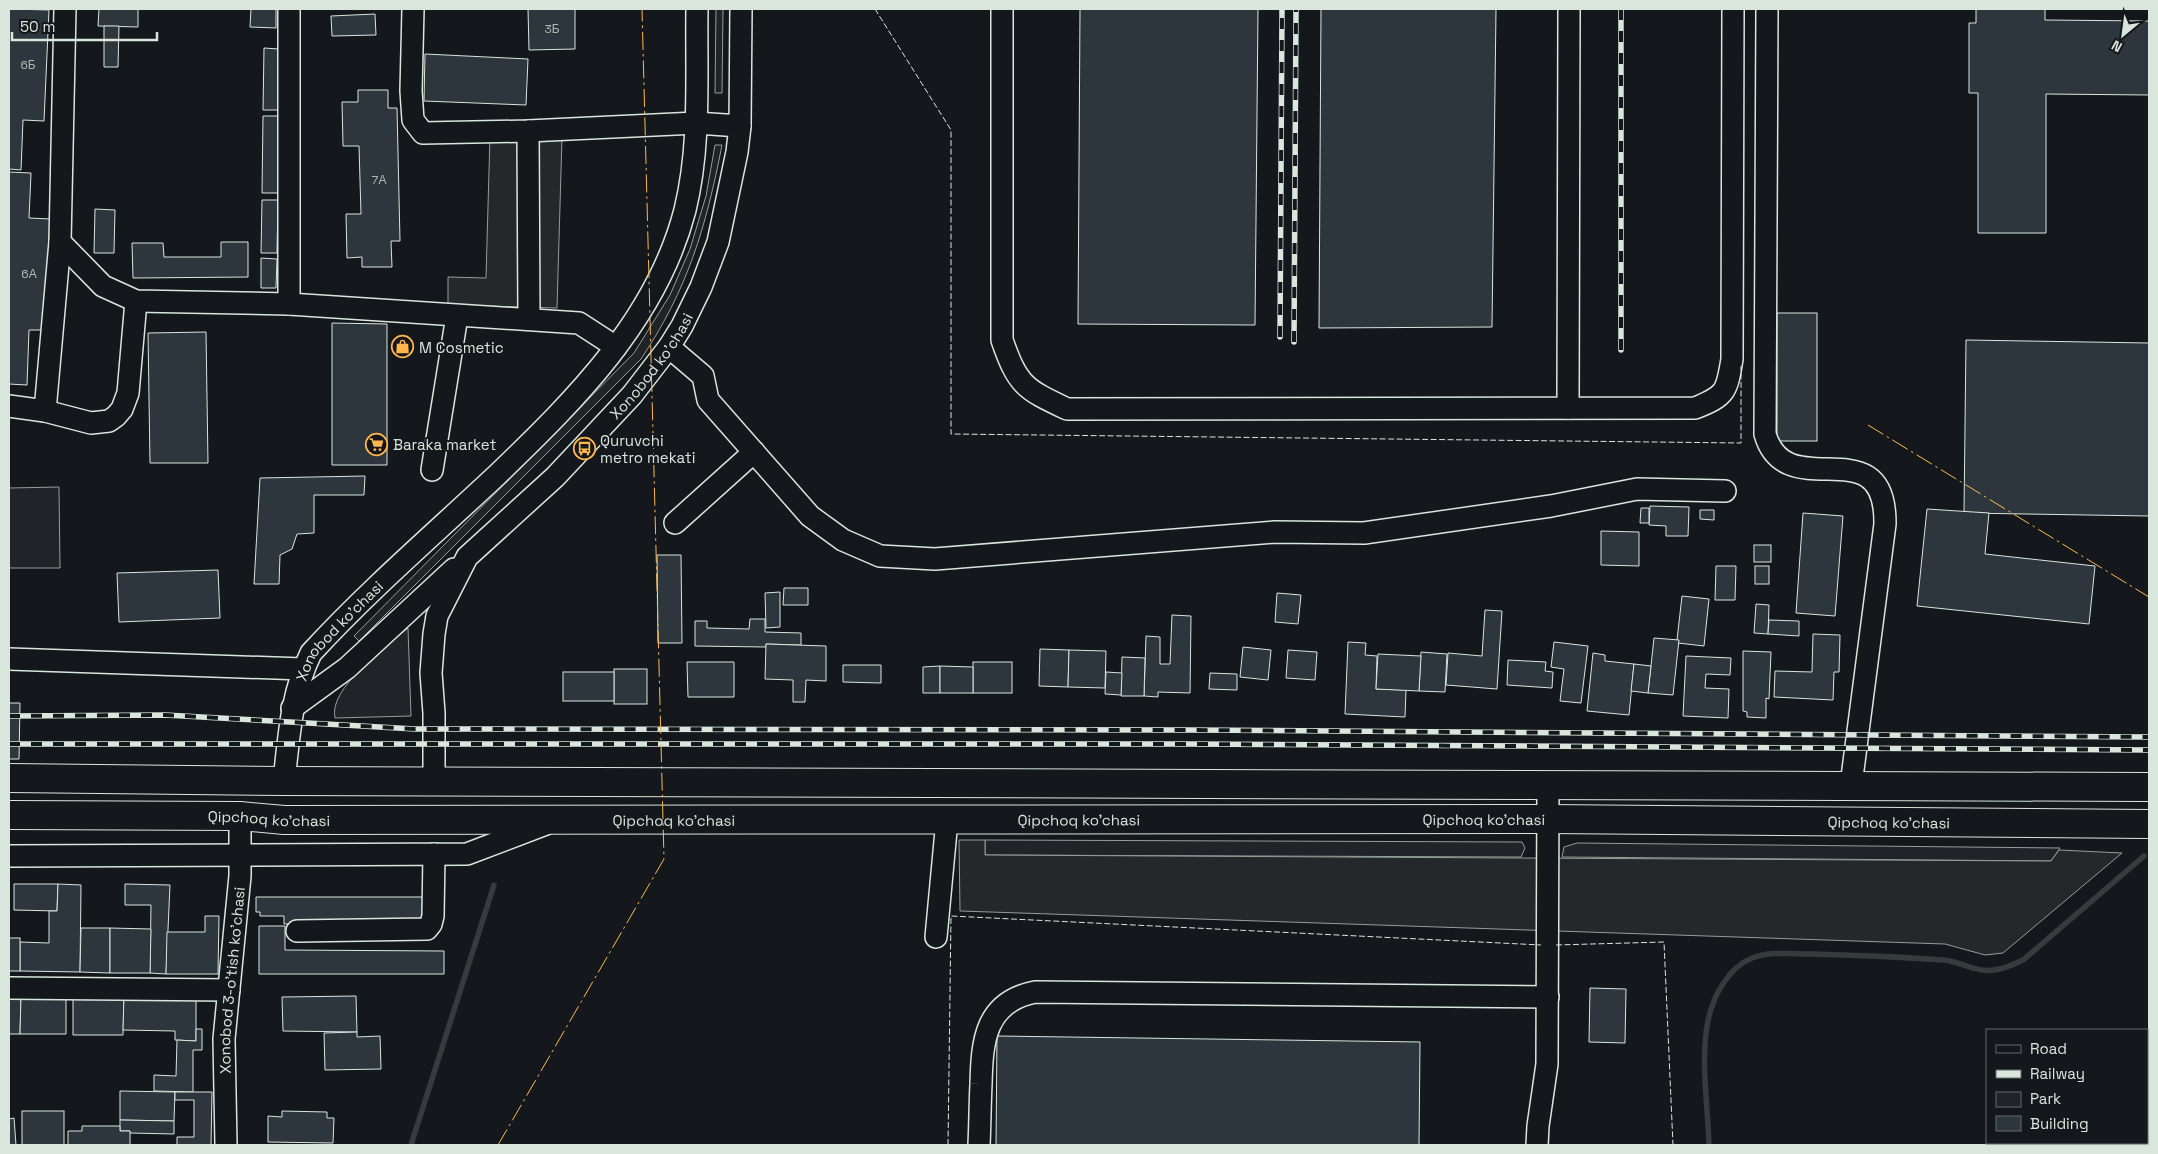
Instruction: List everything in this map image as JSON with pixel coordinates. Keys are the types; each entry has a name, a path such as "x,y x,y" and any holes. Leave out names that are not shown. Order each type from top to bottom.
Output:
{"main road":[{"path":"9,778 434,782 2149,787"},
{"path":"284,781 284,820"},
{"path":"434,782 435,820"},
{"path":"2078,786 2078,823"},
{"name":"Qipchoq ko'chasi","path":"9,815 240,816 284,820 1547,819 2149,824"}],"street":[{"path":"45,411 60,242 64,9"},
{"path":"289,9 289,304"},
{"path":"413,9 411,91 413,120 423,133 528,131 696,123 740,126"},
{"name":"Xonobod ko'chasi","path":"284,781 292,708 303,669 310,653 533,440 597,372 650,298 668,258 684,211 693,168 696,123 697,9"},
{"name":"Xonobod ko'chasi","path":"434,782 434,713 431,673 434,634 437,616 467,557 584,449 657,365 693,303 718,242 736,161 740,126 741,9"},
{"path":"1002,9 1002,340 1011,368 1030,391 1067,409 1695,408 1717,400 1728,385 1732,360 1733,9"},
{"path":"1568,9 1568,408"},
{"path":"1767,9 1765,434 1771,450 1788,465 1803,469 1840,468 1860,473 1875,484 1884,503 1885,524 1851,785"},
{"path":"528,131 529,319"},
{"path":"60,242 103,286 136,300 289,304 579,323 616,347"},
{"path":"9,406 45,411 91,423 109,421 122,409 128,393 136,300"},
{"path":"432,470 457,316"},
{"path":"669,347 703,376 708,400 810,516 843,540 880,556 935,559 1275,532 1364,533 1551,506 1637,489 1725,491"},
{"path":"675,523 754,452"},
{"path":"292,708 347,668 467,557"},
{"path":"9,659 303,669"},
{"path":"1537,1145 1547,1064 1548,784"},
{"name":"Xonobod 3-o'tish ko'chasi","path":"226,1145 224,1040 242,855 240,816"},
{"path":"9,856 467,854 555,820"},
{"path":"936,937 946,820"},
{"path":"297,930 426,929 431,924 433,916 434,854"},
{"path":"9,988 229,990"},
{"path":"979,1145 981,1055 986,1033 998,1012 1015,998 1025,994 1035,992 1548,997"}],"green space":[{"path":"716,9 723,9 722,93 715,93"},
{"path":"715,145 722,145 702,230 683,282 671,308 641,359 359,641 354,636 634,353 670,295 690,249 706,196"},
{"path":"59,487 60,568 9,568 9,488"},
{"path":"408,628 411,716 335,718 335,706 349,681 374,656"},
{"path":"985,840 1522,842 1525,848 1521,857 985,855"},
{"path":"1577,843 2060,848 2051,861 1562,857 1564,847"}],"shaded area":[{"path":"490,135 562,137 557,308 448,305 448,277 486,278"},
{"path":"959,840 985,840 985,855 2051,861 2059,850 2122,853 2003,953 1985,955 1945,944 960,911"}],"building":[{"path":"9,9 49,10 44,121 23,120 21,170 9,169"},
{"path":"99,9 138,9 138,27 98,26"},
{"path":"251,9 276,9 276,28 250,27"},
{"path":"528,9 575,9 575,49 529,50"},
{"path":"1080,9 1258,9 1255,325 1078,324"},
{"path":"1321,9 1496,9 1492,327 1319,328"},
{"path":"1976,9 2045,9 2045,20 2149,21 2149,95 2046,94 2046,233 1978,233 1978,93 1969,93 1969,23 1976,23"},
{"path":"375,14 376,35 332,36 331,16"},
{"path":"104,26 119,26 118,67 104,67"},
{"path":"264,48 279,49 278,110 263,110"},
{"path":"425,54 528,59 526,105 424,101"},
{"path":"358,90 388,90 388,108 397,108 400,241 391,241 392,267 362,267 362,257 347,258 346,214 361,214 359,146 343,146 342,102 358,102"},
{"path":"263,116 279,116 278,193 262,193"},
{"path":"9,172 31,173 29,218 51,219 46,330 29,330 27,385 9,384"},
{"path":"262,200 278,200 277,253 261,253"},
{"path":"95,209 115,210 114,253 94,253"},
{"path":"221,242 248,242 248,277 133,278 132,243 163,243 164,257 221,257"},
{"path":"261,258 277,259 276,288 261,288"},
{"path":"1777,313 1817,313 1817,441 1777,441"},
{"path":"332,323 387,324 387,465 332,465"},
{"path":"206,332 208,463 150,463 148,333"},
{"path":"1966,340 2149,343 2149,516 1964,513"},
{"path":"365,476 364,495 314,495 314,533 297,534 292,549 280,555 279,584 254,584 260,478"},
{"path":"1650,506 1689,507 1688,536 1666,536 1666,526 1649,525"},
{"path":"1641,508 1649,508 1649,523 1640,523"},
{"path":"1927,509 1989,513 1985,554 2095,566 2089,624 1917,606"},
{"path":"1700,510 1714,510 1714,520 1700,519"},
{"path":"1803,513 1843,516 1835,616 1796,613"},
{"path":"1601,531 1639,532 1639,566 1601,565"},
{"path":"1754,545 1771,545 1771,562 1754,562"},
{"path":"657,555 681,555 682,643 658,643"},
{"path":"1716,566 1736,566 1735,600 1715,600"},
{"path":"1755,566 1769,566 1769,584 1755,584"},
{"path":"218,570 220,618 119,622 117,573"},
{"path":"784,588 808,588 808,605 783,605"},
{"path":"780,592 780,627 766,628 765,593"},
{"path":"1277,593 1301,595 1298,624 1275,622"},
{"path":"1682,596 1709,599 1704,646 1678,643"},
{"path":"1756,604 1769,605 1768,634 1754,633"},
{"path":"1485,610 1502,611 1497,689 1446,685 1448,653 1482,656"},
{"path":"1172,615 1191,616 1190,693 1158,692 1158,697 1144,696 1146,636 1160,637 1160,664 1170,664"},
{"path":"750,619 765,619 765,632 801,633 801,645 766,644 766,647 695,646 695,621 707,621 707,628 749,629"},
{"path":"1769,620 1799,621 1799,636 1768,634"},
{"path":"1813,634 1840,635 1839,672 1834,672 1833,700 1774,697 1775,671 1812,672"},
{"path":"1654,638 1679,640 1673,695 1648,693"},
{"path":"1348,642 1366,643 1365,655 1377,656 1376,689 1406,690 1405,717 1345,714"},
{"path":"1554,642 1588,646 1581,703 1560,701 1564,669 1551,667"},
{"path":"766,644 826,646 826,681 806,680 805,702 793,702 793,680 765,679"},
{"path":"1243,647 1271,650 1268,680 1240,677"},
{"path":"1040,649 1069,650 1068,687 1039,686"},
{"path":"1069,650 1106,651 1105,688 1068,687"},
{"path":"1288,650 1317,652 1315,680 1286,678"},
{"path":"1743,651 1771,652 1769,699 1766,698 1766,718 1747,717 1747,712 1743,711"},
{"path":"1421,652 1447,654 1445,692 1419,691"},
{"path":"1593,653 1605,655 1605,661 1634,664 1629,715 1587,711"},
{"path":"1378,654 1421,656 1419,691 1376,689"},
{"path":"1686,656 1731,658 1730,675 1706,674 1705,688 1729,689 1728,718 1683,716"},
{"path":"1122,657 1145,658 1144,696 1121,696"},
{"path":"1508,660 1546,662 1545,671 1553,672 1552,688 1507,685"},
{"path":"687,662 734,662 734,697 688,697"},
{"path":"973,662 1012,662 1012,693 973,693"},
{"path":"1634,664 1651,666 1648,693 1631,691"},
{"path":"843,665 881,665 881,683 843,682"},
{"path":"940,666 940,693 923,693 923,667"},
{"path":"940,666 973,667 973,693 940,693"},
{"path":"614,669 647,669 647,704 614,704"},
{"path":"563,672 614,672 614,701 563,701"},
{"path":"1106,672 1122,673 1121,695 1105,694"},
{"path":"1210,673 1237,674 1237,690 1209,689"},
{"path":"9,703 20,703 19,759 9,759"},
{"path":"14,884 58,884 57,911 14,910"},
{"path":"58,884 81,885 80,972 20,971 20,942 49,943 49,911 57,911"},
{"path":"125,884 170,885 166,974 150,973 151,905 125,905"},
{"path":"256,897 424,897 424,924 284,924 284,916 260,916 260,912 256,912"},
{"path":"205,916 219,916 218,974 166,974 167,932 205,932"},
{"path":"259,926 285,926 285,950 444,951 444,974 259,974"},
{"path":"81,928 110,928 110,973 80,972"},
{"path":"110,928 151,929 150,973 110,973"},
{"path":"9,938 20,938 20,971 9,971"},
{"path":"1590,988 1626,989 1625,1043 1589,1042"},
{"path":"73,995 124,996 123,1035 73,1035"},
{"path":"124,996 196,997 196,1041 175,1040 175,1031 123,1030"},
{"path":"356,996 357,1032 283,1031 282,997"},
{"path":"9,997 21,997 20,1034 9,1034"},
{"path":"21,997 66,998 66,1034 20,1034"},
{"path":"196,1029 202,1029 202,1050 193,1050 193,1092 154,1091 154,1075 176,1076 177,1040 196,1041"},
{"path":"357,1032 357,1037 380,1036 381,1069 325,1070 324,1033"},
{"path":"997,1036 1420,1042 1419,1145 996,1145"},
{"path":"120,1091 175,1092 174,1121 120,1120"},
{"path":"175,1092 212,1092 211,1145 177,1145 177,1137 194,1137 194,1100 175,1100"},
{"path":"22,1111 64,1111 64,1145 22,1145"},
{"path":"282,1111 327,1112 327,1118 334,1118 333,1143 268,1142 268,1116 282,1117"},
{"path":"14,1118 16,1145 9,1145 9,1119"},
{"path":"120,1120 174,1121 174,1134 120,1131"},
{"path":"82,1126 120,1126 120,1131 130,1131 130,1145 68,1145 68,1131 82,1131"}],"waterway":[{"path":"1709,1145 1705,1067 1708,1021 1714,1002 1723,984 1743,963 1759,956 1789,953 1944,960 1980,970 1999,969 2023,960 2144,856"},
{"path":"411,1145 494,885"}],"railway":[{"path":"1280,337 1282,9"},
{"path":"1294,342 1296,9"},
{"path":"1621,9 1621,350"},
{"path":"9,716 165,715 415,729 1187,730 2149,737"},
{"path":"9,744 1188,744 2149,750"}],"fence":[{"path":"875,9 951,130 951,434 1741,443 1741,366"},
{"path":"948,1145 951,916 1541,945"},
{"path":"1556,945 1664,942 1673,1145"}],"power":[{"path":"498,1145 664,859 642,9"},
{"path":"1868,425 2149,597"}],"place":[{"name":"M Cosmetic","path":"403,347"},
{"name":"Baraka market","path":"377,444"},
{"name":"Quruvchi metro mekati","path":"584,449"}]}
